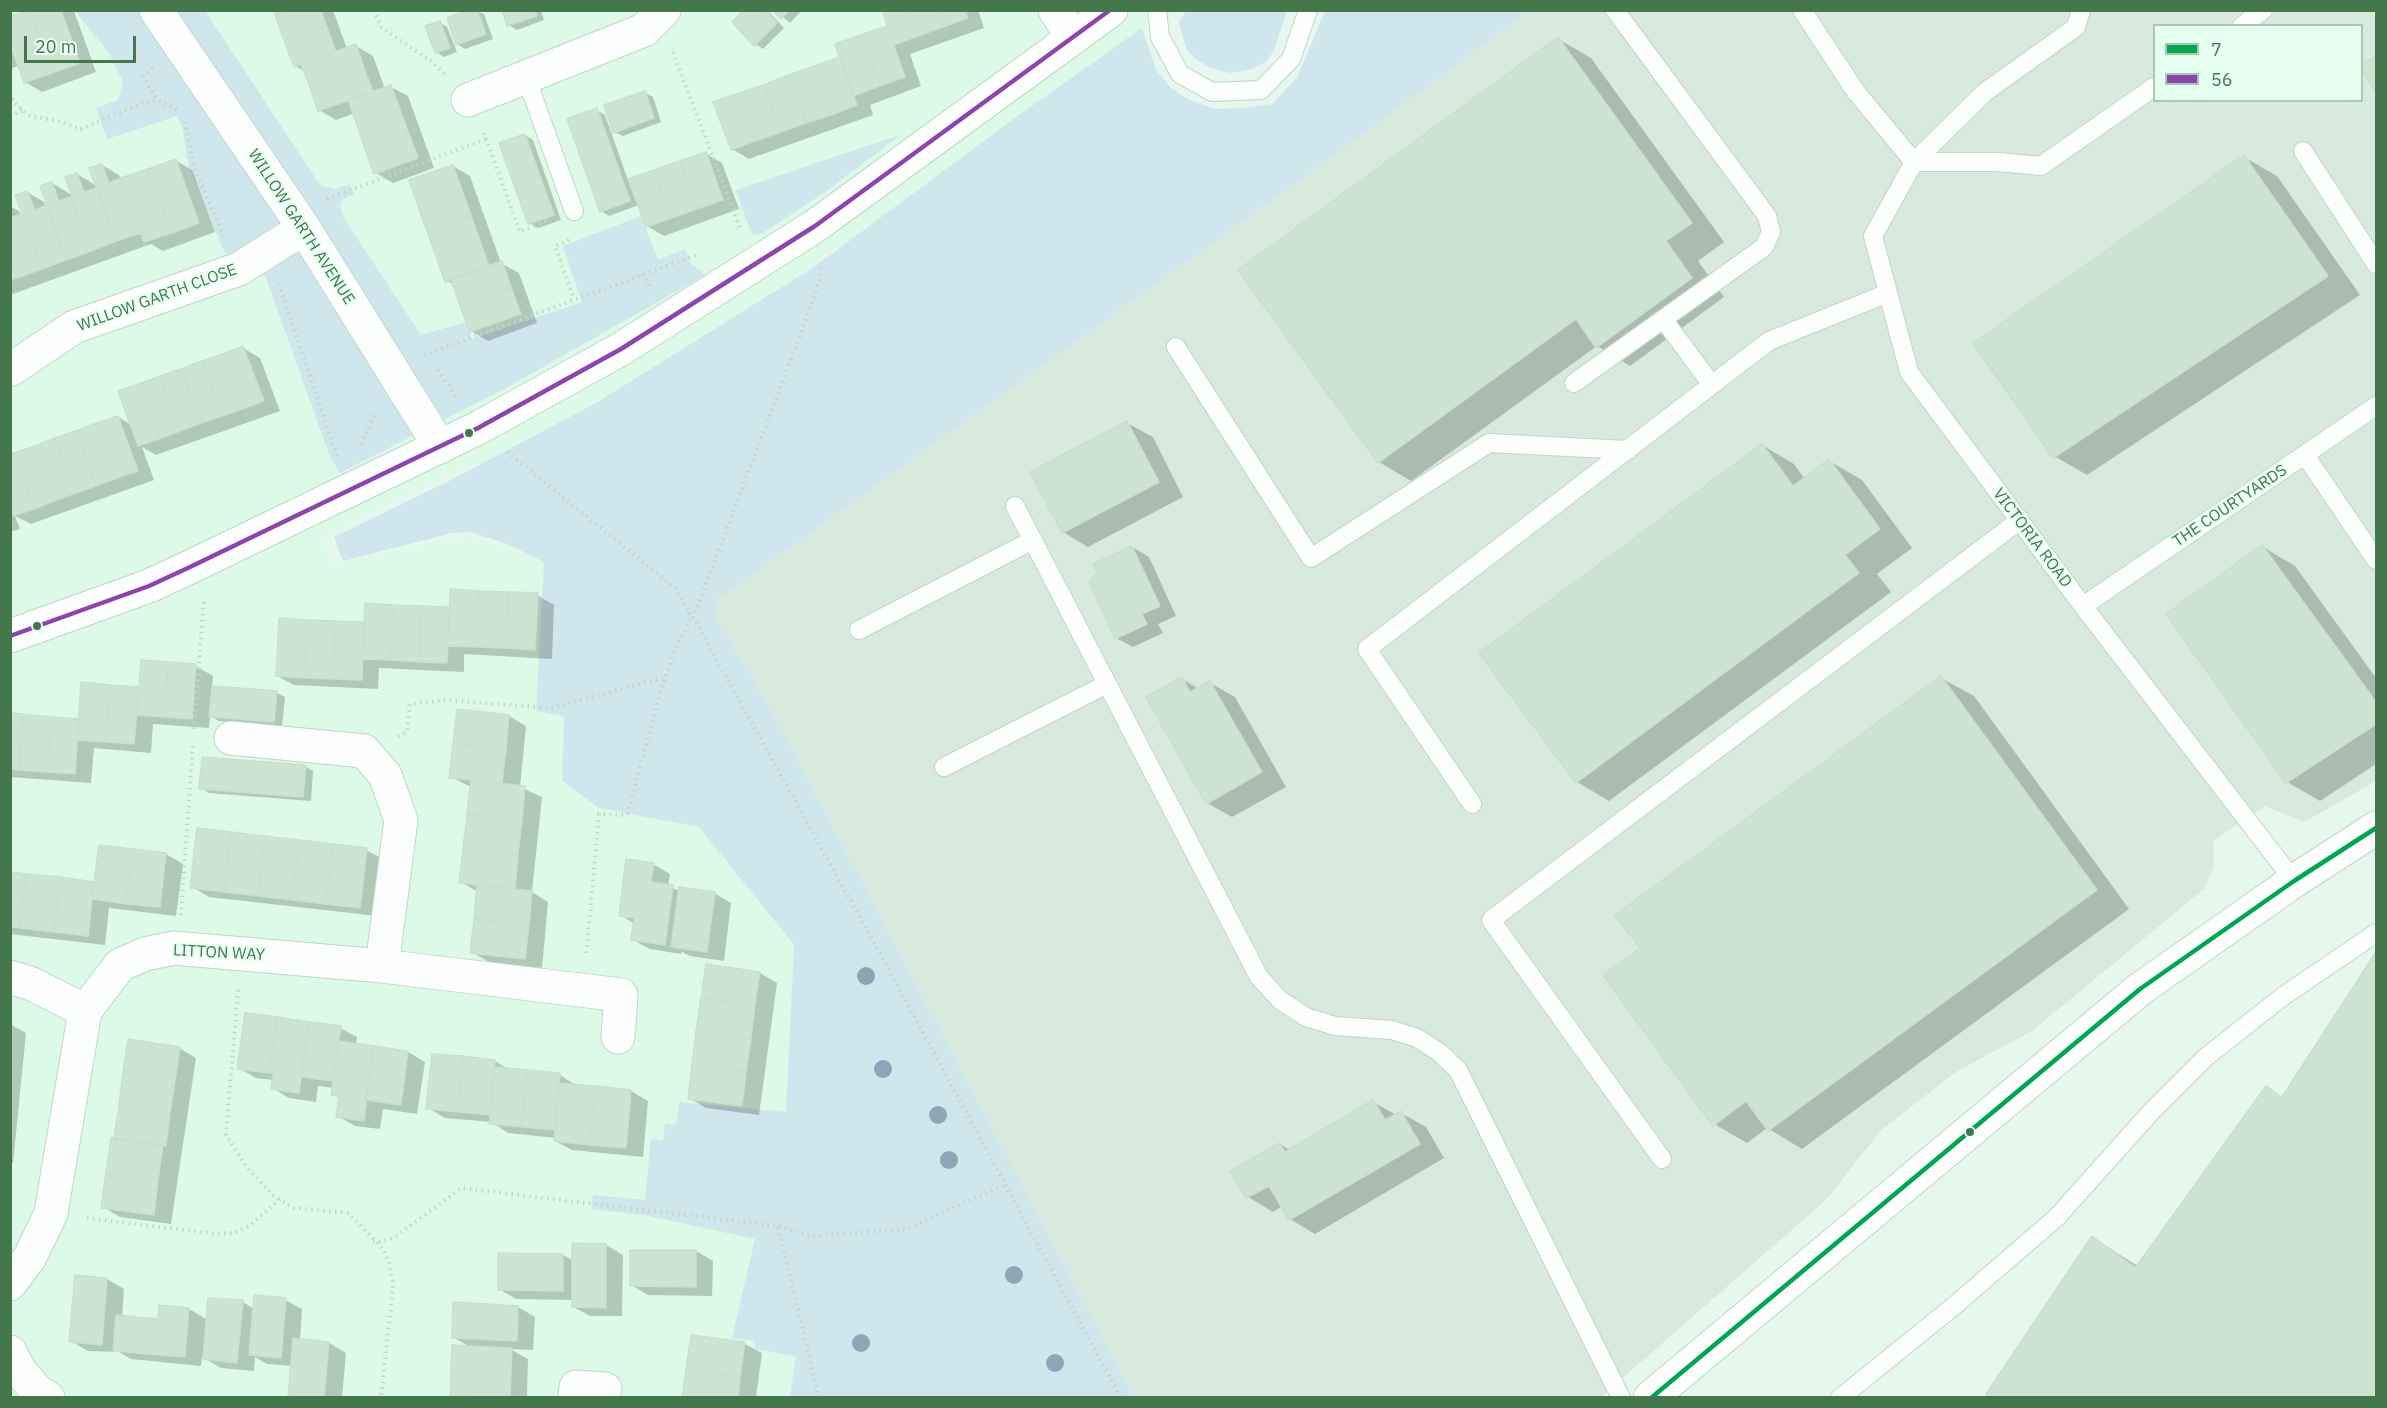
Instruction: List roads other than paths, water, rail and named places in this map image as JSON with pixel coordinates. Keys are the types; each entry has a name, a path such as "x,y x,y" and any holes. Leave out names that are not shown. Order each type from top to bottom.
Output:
{"street":[{"name":"WILLOW GARTH AVENUE","path":"156,10 304,228 440,447"},
{"path":"1054,10 1073,38"},
{"path":"10,636 149,586 190,567 344,479 440,447 621,349 815,226 1111,10"},
{"path":"468,100 644,30 662,13"},
{"name":"WILLOW GARTH CLOSE","path":"10,370 74,327 247,264 304,228"},
{"path":"231,738 364,751 385,775 401,820 382,966"},
{"path":"1650,1398 2140,989 2294,881 2376,828"},
{"name":"LITTON WAY","path":"10,1284 30,1257 51,1213 85,1011 120,965 145,954 178,948 382,966 621,995 618,1037"},
{"path":"10,977 32,984 85,1011"},
{"path":"10,1352 20,1371 37,1391 48,1398"}],"lane":[{"path":"1157,10 1160,37 1180,74 1212,92 1261,90 1291,59 1308,10"},
{"path":"1574,382 1764,247 1771,232 1770,224 1615,10"},
{"path":"1802,10 1856,92 1914,162 1998,162 2041,166 2153,88"},
{"name":"VICTORIA ROAD","path":"2081,10 2076,27 1985,92 1914,162 1873,236 1909,372 2083,606 2294,881"},
{"path":"2245,24 2263,10"},
{"path":"526,77 574,211"},
{"path":"2303,151 2376,264"},
{"path":"1472,804 1367,649 1770,341 1888,293"},
{"path":"1663,319 1712,385"},
{"path":"1176,347 1311,558 1489,443 1628,450"},
{"name":"THE COURTYARDS","path":"2083,606 2376,406"},
{"path":"2305,455 2376,560"},
{"path":"1015,506 1259,977 1280,1000 1306,1017 1335,1026 1392,1030 1417,1038 1439,1052 1458,1070 1621,1398"},
{"path":"1662,1159 1491,920 2020,520"},
{"path":"859,630 1033,540"},
{"path":"944,767 1107,684"},
{"path":"1840,1398 1954,1306 2056,1217 2150,1113 2206,1057 2282,997 2376,933"}]}
